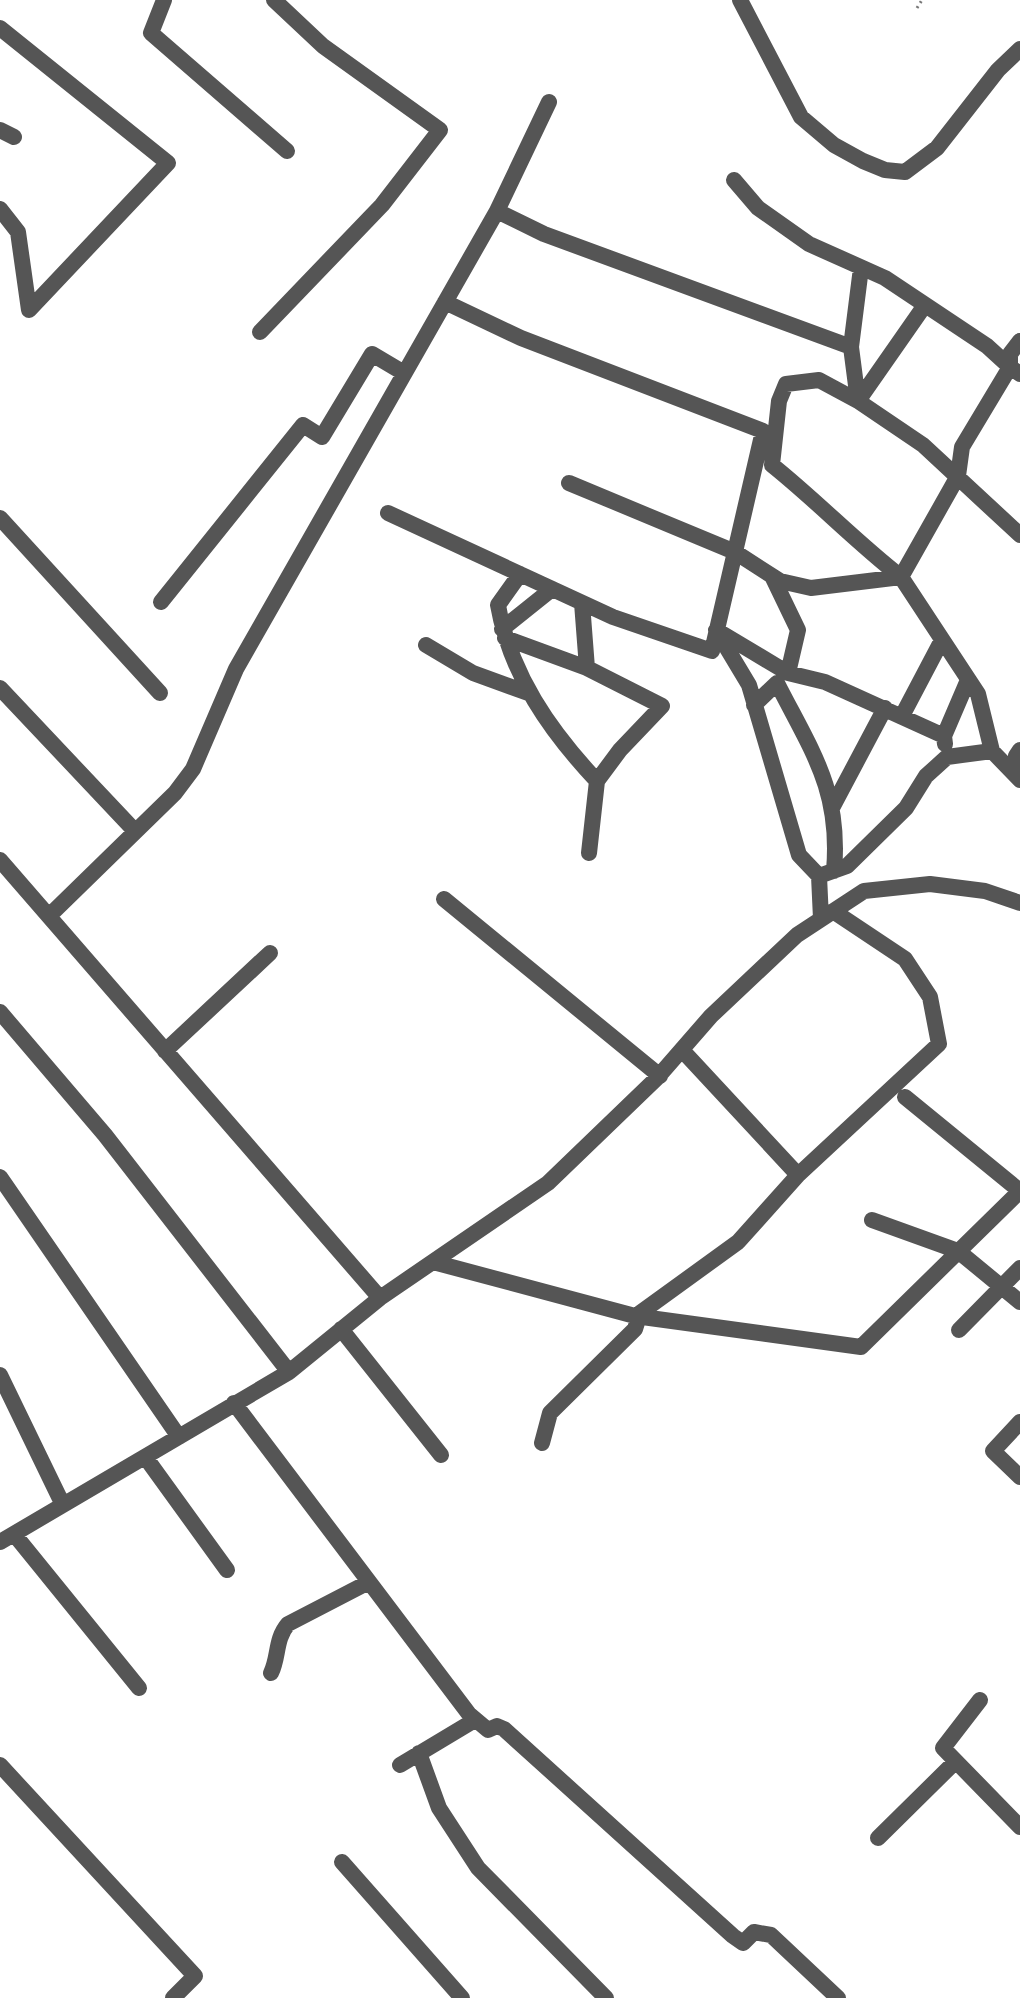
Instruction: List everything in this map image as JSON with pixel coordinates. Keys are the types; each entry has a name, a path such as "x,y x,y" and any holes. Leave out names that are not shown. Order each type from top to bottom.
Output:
{"street":[{"path":"164,0 151,33 287,151"},
{"path":"260,332 382,205 440,130 323,46 274,0"},
{"path":"740,0 801,117 834,145 885,170 905,172 937,148 998,70 1020,49"},
{"path":"0,28 168,163 29,310 18,232 0,209"},
{"path":"50,915 175,793 193,769 236,669 497,211 549,102"},
{"path":"734,180 758,208 809,244 885,278 987,346 1015,371"},
{"path":"497,211 544,234 851,347"},
{"path":"858,401 851,347 861,268"},
{"path":"388,513 582,603 712,651 763,431 521,338 445,302"},
{"path":"858,401 925,305"},
{"path":"1015,371 1010,354 1020,341"},
{"path":"161,602 303,425 322,437 372,354 404,373"},
{"path":"901,577 958,476 962,447 1015,371"},
{"path":"1018,531 923,445 858,401 819,380 786,384 779,401 772,465 815,500 849,537 901,577 978,694 992,751 1020,780"},
{"path":"569,483 735,552 772,576 811,588 901,577"},
{"path":"0,518 160,693"},
{"path":"520,574 498,605 517,673 597,781"},
{"path":"772,576 798,630 788,673"},
{"path":"504,633 552,589"},
{"path":"582,603 587,668"},
{"path":"716,630 788,673 825,682 944,736"},
{"path":"716,630 749,685 799,855 826,874"},
{"path":"504,633 587,668 662,706 620,750 597,781 589,853"},
{"path":"902,716 942,640"},
{"path":"426,645 473,673 531,694"},
{"path":"947,757 944,736 968,680"},
{"path":"754,705 777,683 827,782 837,833 826,874 827,915"},
{"path":"0,688 134,830"},
{"path":"832,808 885,708"},
{"path":"1020,750 1016,756 1020,780"},
{"path":"826,874 847,866 906,808 926,776 947,757 992,751"},
{"path":"0,860 380,1298"},
{"path":"139,1688 7,1538 289,1372 380,1298 548,1183 660,1076 711,1016 797,935 864,891 930,884 985,891 1020,903"},
{"path":"444,899 660,1076"},
{"path":"542,1443 550,1413 635,1329 639,1317 738,1242 798,1175 939,1044 930,997 905,959 827,915"},
{"path":"165,1051 270,953"},
{"path":"0,1012 105,1135 289,1372"},
{"path":"682,1050 798,1175"},
{"path":"433,1262 639,1317 861,1347 1020,1191 905,1097"},
{"path":"0,1177 179,1437"},
{"path":"872,1220 958,1251 1020,1302"},
{"path":"959,1330 1020,1268"},
{"path":"341,1329 441,1455"},
{"path":"0,1375 63,1505"},
{"path":"234,1403 475,1720 488,1730 497,1726 504,1729 733,1936 743,1943 754,1932 771,1935 838,1998"},
{"path":"1020,1422 993,1451 1020,1477"},
{"path":"146,1458 227,1570"},
{"path":"271,1673 277,1661 280,1633 288,1624 369,1582"},
{"path":"980,1700 943,1748 1020,1827"},
{"path":"400,1765 475,1720"},
{"path":"419,1753 439,1808 478,1868 606,1998"},
{"path":"878,1838 955,1762"},
{"path":"0,1765 195,1976 173,1998"},
{"path":"342,1862 462,1998"}],"path":[{"path":"917,8 922,0"}]}
